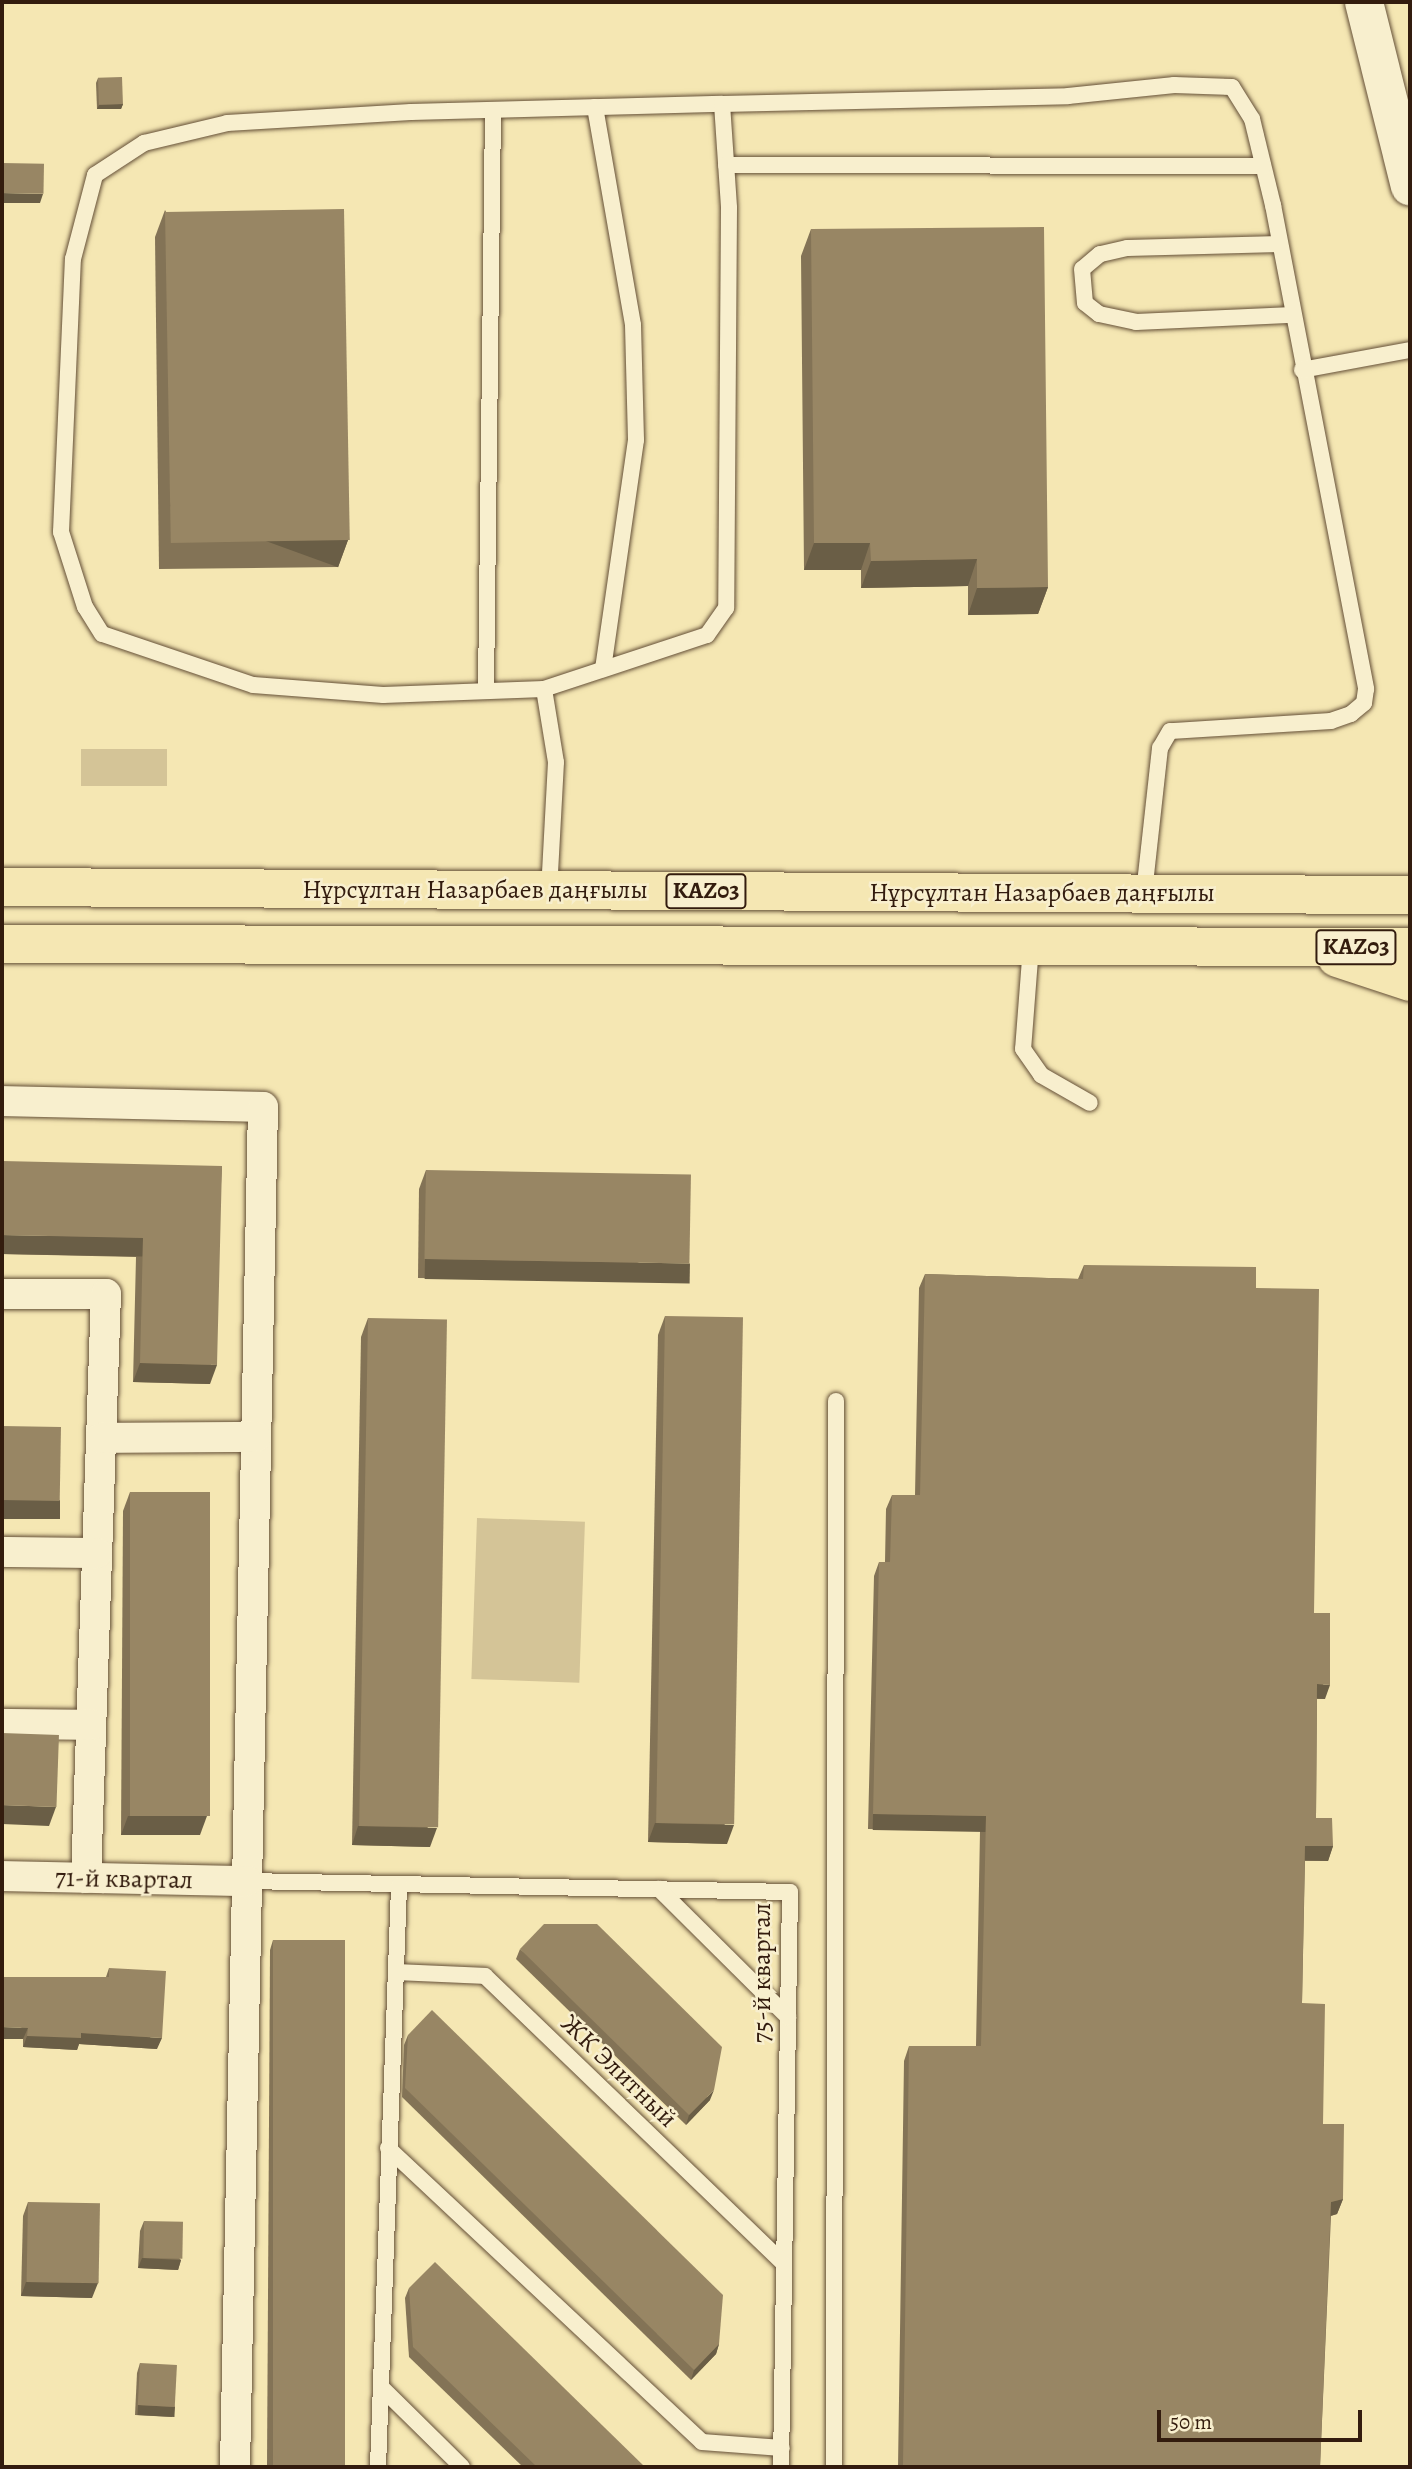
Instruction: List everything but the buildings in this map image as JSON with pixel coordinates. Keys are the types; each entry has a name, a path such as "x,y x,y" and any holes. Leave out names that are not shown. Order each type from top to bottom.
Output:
{"main road":[{"name":"Нұрсұлтан Назарбаев даңғылы","path":"2,887 1410,895"},
{"name":"Нұрсұлтан Назарбаев даңғылы","path":"2,944 1302,947"},
{"name":"KАZ03","path":"1302,947 1410,947"},
{"path":"1302,947 1410,982"}],"street":[{"path":"1364,2 1410,186"},
{"path":"2,1101 263,1107 235,2467"},
{"path":"2,1294 106,1294 86,1878"},
{"path":"101,1438 256,1437"},
{"path":"2,1552 97,1553"},
{"path":"2,1724 91,1725"},
{"name":"71-й квартал","path":"2,1876 247,1881"}],"lane":[{"path":"722,104 726,164 726,608 707,635 544,689 383,695 253,685 102,634 85,607 61,532 72,259 94,175 144,143 227,123 493,110 595,107 722,104 1068,96 1174,85 1232,87 1252,119 1263,166 1366,690 1364,703 1351,714 1331,721 1170,731 1160,748 1144,893"},
{"path":"595,107 633,325 636,440 603,669"},
{"path":"486,691 493,110"},
{"path":"726,164 1263,166"},
{"path":"1280,244 1127,248 1101,254 1083,270 1086,303 1099,314 1136,322 1293,315"},
{"path":"1302,370 1410,350"},
{"path":"544,689 556,762 549,890"},
{"path":"1031,946 1023,1049 1041,1075 1090,1103"},
{"path":"834,2467 836,1401"},
{"name":"75-й квартал","path":"247,1881 790,1892 782,2262 781,2467"},
{"path":"378,2467 388,2148 398,1972 399,1885"},
{"path":"659,1889 788,2017"},
{"name":"ЖК Элитный","path":"398,1972 485,1976 782,2262"},
{"path":"388,2148 702,2442 782,2448"},
{"path":"382,2388 462,2467"}],"shaded area":[{"path":"81,749 167,749 167,786 81,786"},
{"path":"477,1518 585,1522 579,1683 471,1679"}]}
